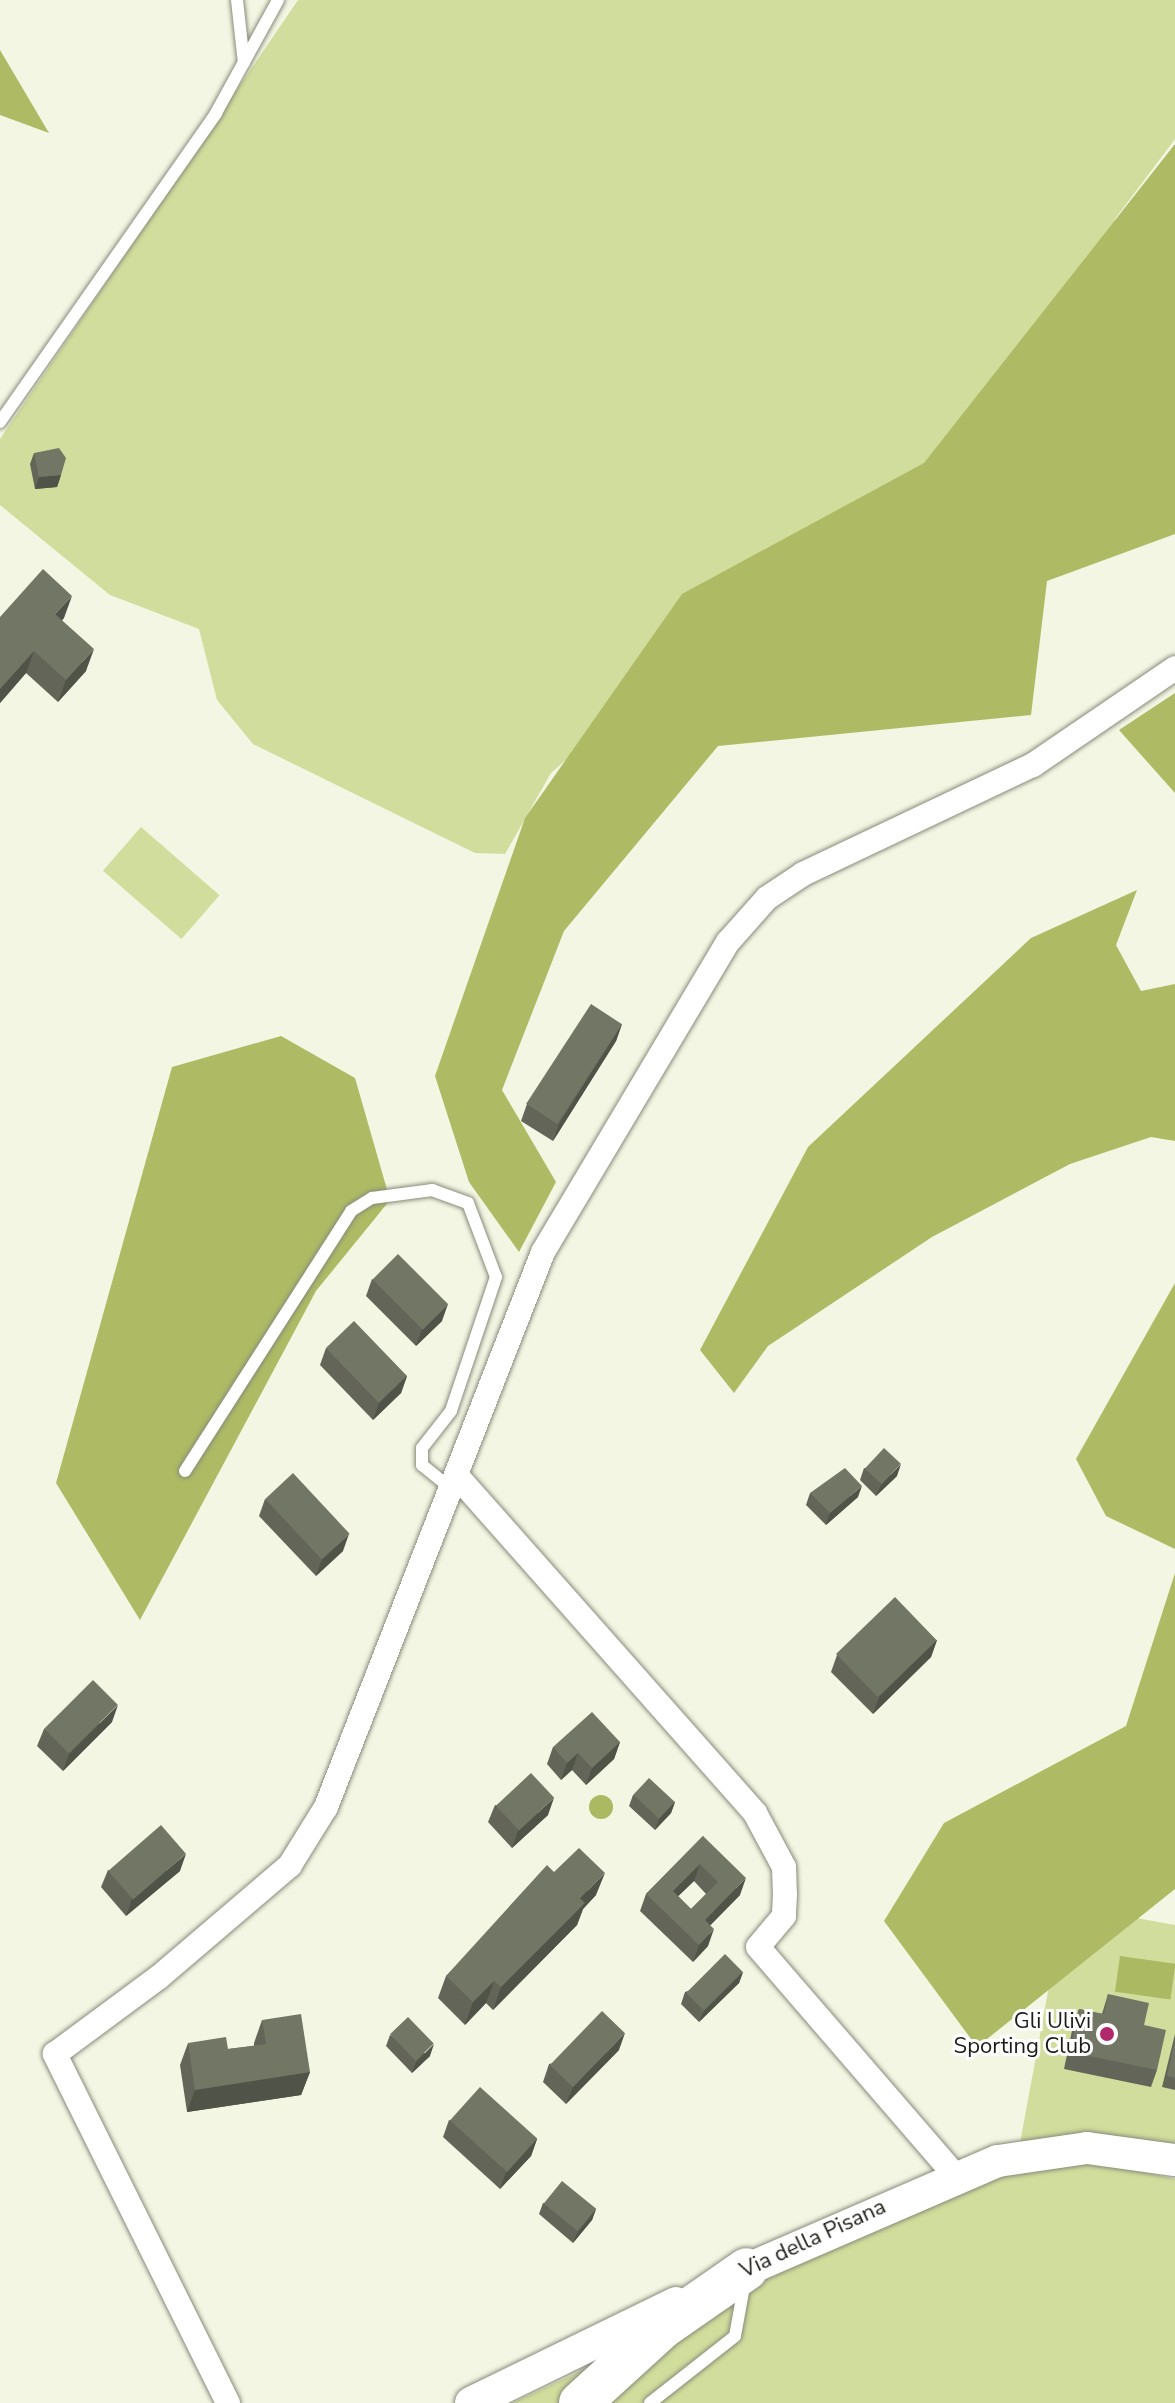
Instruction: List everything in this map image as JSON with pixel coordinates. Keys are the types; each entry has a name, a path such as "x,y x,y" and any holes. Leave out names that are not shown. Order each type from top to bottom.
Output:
{"highway":[{"path":"580,2403 662,2328 747,2269"}],"main road":[{"name":"Via della Pisana","path":"471,2403 747,2269 955,2175 1070,2148 1175,2160"}],"street":[{"path":"228,2403 55,2054 159,1977 290,1865 351,1750 543,1252 728,942 767,898 803,874 1033,765 1175,668"},
{"path":"454,1483 755,1813 784,1867 785,1894 784,1916 758,1947 955,2175"}],"lane":[{"path":"237,0 244,63"},
{"path":"0,422 244,63 278,0"},
{"path":"185,1471 351,1211 372,1198 432,1190 468,1203 496,1277 451,1411 422,1448 422,1465 454,1483"},
{"path":"650,2403 735,2336 747,2269"}],"shaded area":[{"path":"298,0 1175,0 1175,139 1115,219 1074,431 639,695 551,773 505,854 475,853 253,744 217,700 199,629 110,595 0,505 0,439"},
{"path":"0,50 49,133 0,115"},
{"path":"1175,144 1175,534 1047,581 1031,715 718,746 564,931 502,1090 556,1182 519,1252 469,1182 435,1076 525,818 682,594 924,463"},
{"path":"1175,693 1175,793 1119,730"},
{"path":"141,827 219,895 181,939 103,871"},
{"path":"1137,890 1116,945 1141,991 1175,984 1175,1141 1151,1137 1070,1164 932,1237 768,1346 734,1393 700,1350 808,1147 1031,938"},
{"path":"281,1036 355,1078 390,1200 316,1291 140,1620 56,1483 172,1067"},
{"path":"1175,1283 1175,1549 1106,1516 1076,1459"},
{"path":"1175,1573 1175,1889 977,2047 884,1921 944,1823 1126,1726"},
{"path":"601,1795 609,1799 613,1807 609,1815 601,1819 593,1815 589,1807 593,1799"},
{"name":"Gli Ulivi Sporting Club","path":"1064,1905 1175,1925 1175,2172 1020,2143"},
{"path":"1120,1956 1175,1964 1170,1999 1115,1992"},
{"path":"1092,2161 1175,2179 1175,2403 601,2403 742,2287 990,2176"},
{"path":"598,2363 563,2403 512,2403"}],"building":[{"path":"59,448 66,458 61,475 39,477 34,453"},
{"path":"43,569 72,596 55,614 94,649 66,680 34,651 0,689 0,617"},
{"path":"591,1004 622,1024 557,1124 526,1104"},
{"path":"398,1254 448,1304 423,1330 373,1279"},
{"path":"354,1321 407,1376 379,1403 326,1348"},
{"path":"884,1448 901,1464 882,1484 865,1468"},
{"path":"845,1468 862,1486 830,1513 810,1493"},
{"path":"293,1473 350,1534 322,1560 265,1499"},
{"path":"895,1597 937,1640 878,1697 836,1654"},
{"path":"93,1680 118,1705 69,1754 44,1729"},
{"path":"592,1712 620,1742 592,1768 578,1753 567,1763 553,1747"},
{"path":"531,1773 554,1798 519,1831 496,1806"},
{"path":"649,1778 675,1802 659,1819 633,1795"},
{"path":"161,1825 186,1854 133,1900 108,1871"},
{"path":"703,1836 746,1878 705,1920 714,1929 699,1945 646,1894","holes":["700,1864 718,1882 691,1909 673,1891"]},
{"path":"579,1848 605,1873 580,1898 585,1903 501,1987 494,1981 473,2002 446,1976 547,1865 554,1872"},
{"path":"725,1954 743,1972 704,2011 686,1993"},
{"path":"1108,1994 1149,2003 1144,2025 1166,2030 1157,2070 1070,2052 1079,2009 1104,2014"},
{"path":"602,2011 625,2033 573,2087 550,2065"},
{"path":"301,2014 310,2072 195,2090 188,2043 226,2037 228,2049 266,2044 262,2020"},
{"path":"408,2017 434,2044 416,2061 390,2034"},
{"path":"1175,2040 1175,2078 1167,2076"},
{"path":"480,2087 537,2139 507,2172 450,2120"},
{"path":"562,2181 596,2209 578,2231 544,2204"}],"place":[{"name":"Gli Ulivi Sporting Club","path":"1107,2034"}]}
